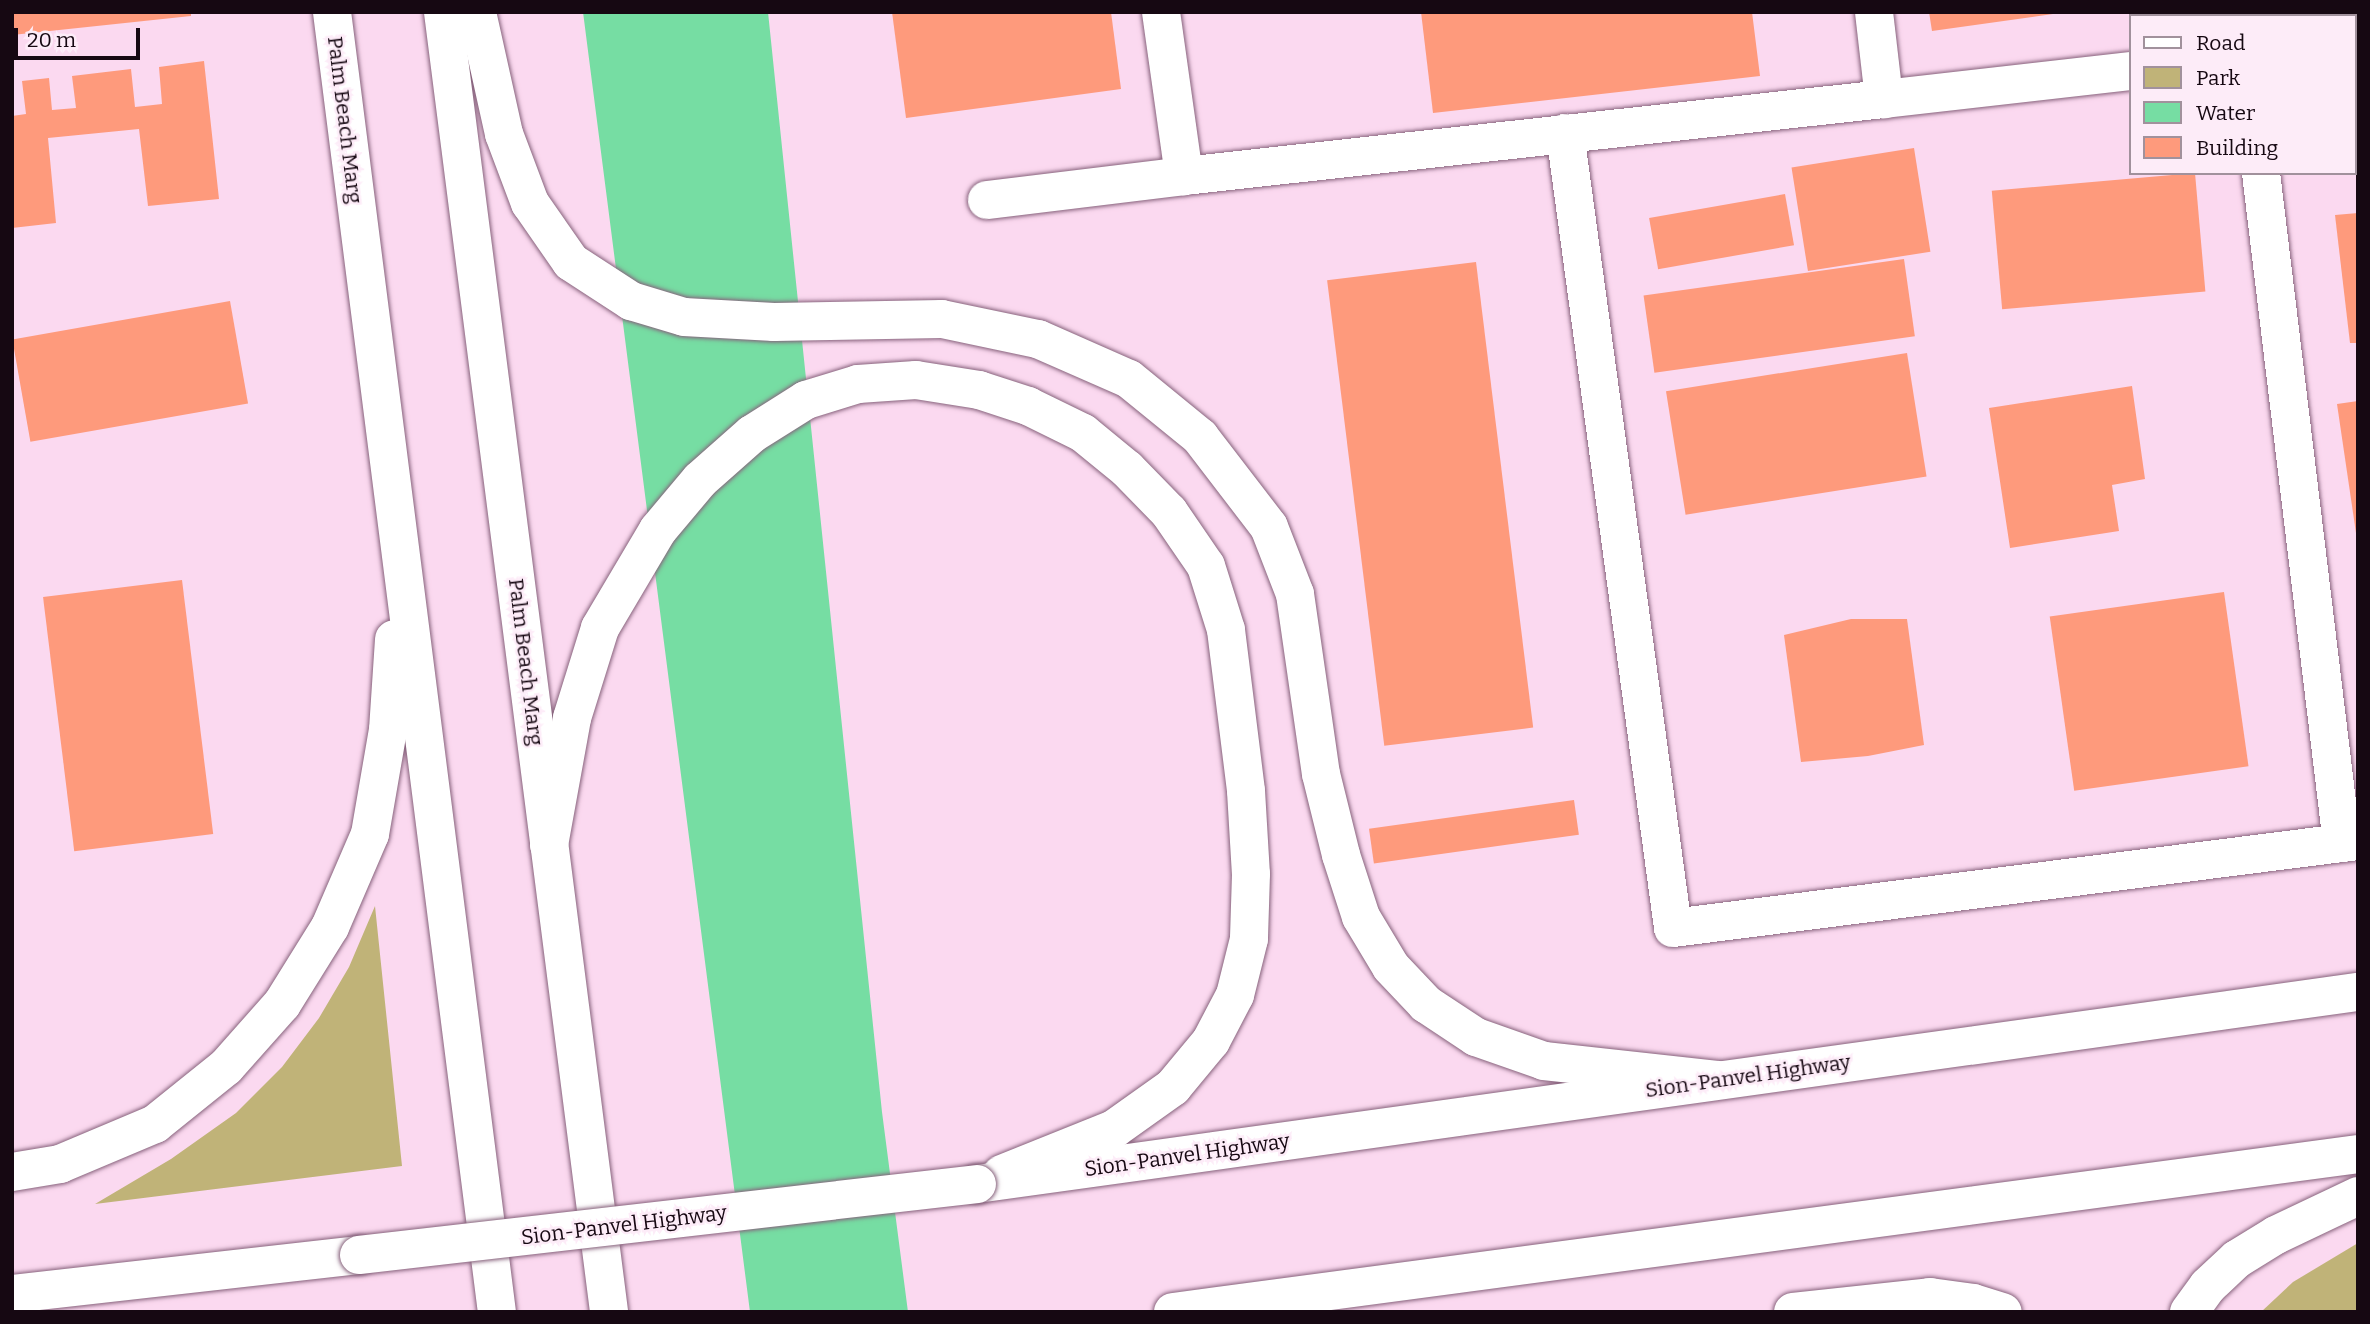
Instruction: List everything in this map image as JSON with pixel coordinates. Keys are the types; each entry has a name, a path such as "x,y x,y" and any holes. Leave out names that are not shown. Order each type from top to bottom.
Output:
{"main road":[{"name":"Palm Beach Marg","path":"332,12 497,1312"},
{"name":"Palm Beach Marg","path":"443,12 608,1312"},
{"path":"477,12 504,134 530,203 571,262 631,301 684,317 774,322 942,319 1038,339 1129,379 1200,437 1269,527 1295,594 1321,774 1340,855 1361,917 1391,967 1426,1004 1476,1037 1532,1058 1720,1080"},
{"path":"1161,12 1184,176"},
{"path":"1874,12 1884,99"},
{"path":"986,200 2128,71"},
{"path":"1564,134 1673,928 2350,842 2261,175"},
{"path":"549,845 572,718 600,628 658,530 700,480 752,434 806,400 858,384 916,380 979,390 1028,406 1083,433 1127,469 1169,512 1206,566 1226,630 1246,791 1251,874 1249,939 1235,995 1211,1041 1173,1087 1114,1129 978,1184"},
{"path":"12,1172 60,1164 155,1124 226,1067 282,1004 330,928 370,834 388,730 400,548"},
{"name":"Sion-Panvel Highway","path":"12,1294 978,1184 2358,992"},
{"path":"1173,1312 2358,1154"},
{"path":"2189,1312 2208,1286 2237,1259 2276,1235 2358,1196"},
{"path":"1793,1312 1930,1297 1973,1303 2003,1312"}],"green space":[{"path":"375,906 402,1166 95,1204 171,1159 236,1113 282,1067 319,1018 349,967"},
{"path":"2358,1243 2358,1312 2261,1312 2293,1282"}],"water":[{"path":"583,12 768,12 882,1112 908,1312 750,1312"}],"building":[{"path":"12,12 191,12 191,16 12,35"},
{"path":"892,12 1111,12 1121,89 906,118"},
{"path":"1421,12 1752,12 1760,76 1433,113"},
{"path":"1929,12 2053,12 2053,14 1932,31"},
{"path":"204,61 219,199 148,206 139,129 48,138 56,223 12,228 12,116 26,114 22,81 49,78 52,110 76,108 72,76 131,69 135,107 162,104 159,67"},
{"path":"1914,148 1930,252 1808,271 1792,167"},
{"path":"2195,175 2205,292 2002,309 1992,191"},
{"path":"1785,194 1794,245 1658,269 1649,218"},
{"path":"2358,213 2358,343 2350,343 2335,215"},
{"path":"1904,259 1915,336 1654,373 1644,296"},
{"path":"1476,262 1533,728 1384,746 1327,280"},
{"path":"230,301 248,403 30,442 12,339"},
{"path":"1907,353 1927,476 1686,515 1666,391"},
{"path":"2132,386 2145,479 2112,485 2119,531 2010,548 1989,408"},
{"path":"2358,401 2358,533 2356,533 2337,404"},
{"path":"182,580 213,834 74,851 43,597"},
{"path":"2224,592 2248,766 2074,791 2050,616"},
{"path":"1851,619 1907,619 1924,745 1868,756 1801,762 1784,635"},
{"path":"1574,800 1579,835 1374,863 1369,829"}]}
